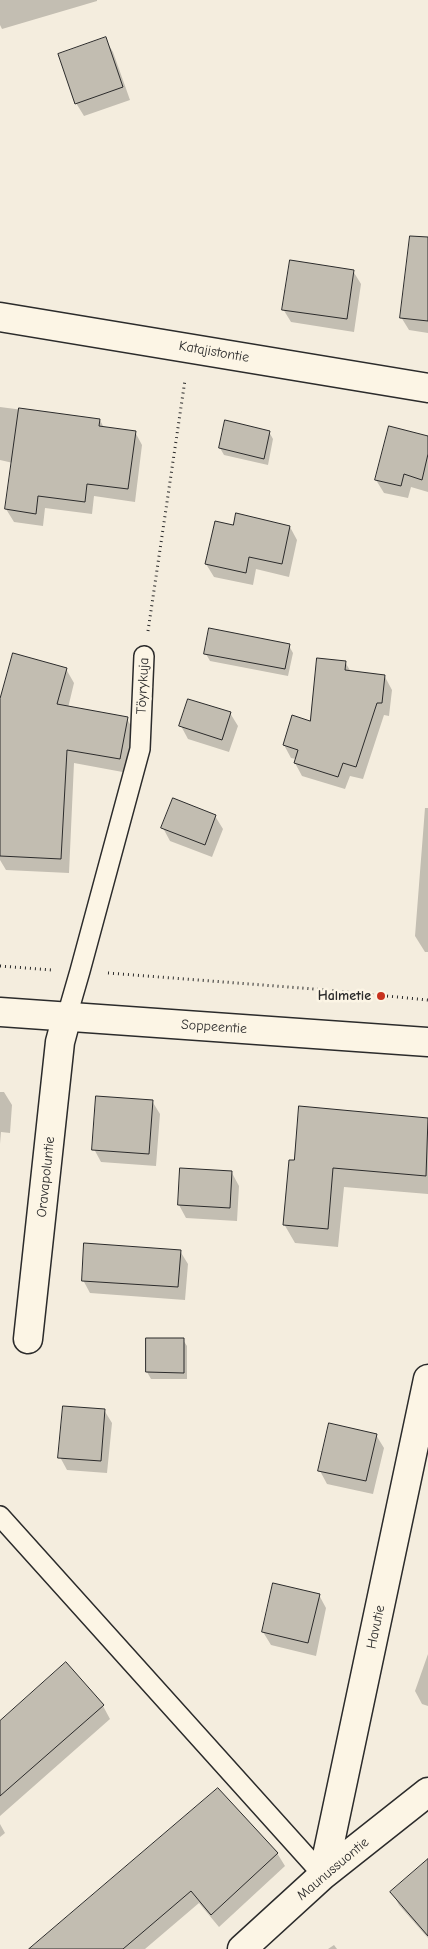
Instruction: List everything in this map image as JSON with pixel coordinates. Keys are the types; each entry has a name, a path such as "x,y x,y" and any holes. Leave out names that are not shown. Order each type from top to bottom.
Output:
{"street":[{"name":"Katajistontie","path":"0,316 428,388"},
{"name":"Soppeentie","path":"0,1012 428,1042"},
{"name":"Oravapoluntie","path":"28,1339 60,1042 66,1016"},
{"name":"Havutie","path":"323,1875 428,1379"},
{"name":"Maunussuontie","path":"242,1949 323,1875 428,1792"}],"lane":[{"name":"Töyrykuja","path":"66,1016 140,749 144,656"},
{"path":"0,1516 323,1875"}],"path":[{"name":"Töyrykuja","path":"144,656 190,348"},
{"path":"0,966 314,989 428,1000"}],"building":[{"path":"106,37 123,87 75,104 58,54"},
{"path":"410,236 428,237 428,321 400,318"},
{"path":"290,260 354,270 347,319 282,310"},
{"path":"19,408 100,419 99,426 136,431 128,489 87,484 85,502 38,496 36,514 5,509"},
{"path":"225,420 270,431 264,459 219,448"},
{"path":"389,426 428,436 428,454 422,480 404,474 401,486 375,480"},
{"path":"236,513 290,526 282,564 249,557 246,573 205,564 215,521 233,525"},
{"path":"209,628 290,644 285,669 204,654"},
{"path":"13,653 67,668 57,704 128,717 120,759 67,750 61,859 0,856 0,699"},
{"path":"317,658 346,661 345,670 385,675 382,703 377,703 356,767 343,763 338,777 294,763 298,750 283,745 292,715 310,721"},
{"path":"188,699 231,712 222,740 179,726"},
{"path":"173,798 216,815 205,845 161,828"},
{"path":"96,1096 153,1100 149,1154 92,1150"},
{"path":"299,1106 428,1118 426,1176 333,1168 328,1229 283,1225 289,1160 294,1160"},
{"path":"180,1168 232,1171 230,1208 178,1205"},
{"path":"84,1243 181,1250 178,1287 82,1281"},
{"path":"146,1338 184,1338 184,1373 146,1372"},
{"path":"63,1406 105,1409 101,1461 58,1458"},
{"path":"329,1423 377,1434 366,1481 318,1471"},
{"path":"273,1583 320,1594 308,1643 262,1632"},
{"path":"66,1662 104,1705 0,1796 0,1721"},
{"path":"218,1788 278,1853 211,1915 191,1891 123,1949 29,1949"},
{"path":"428,1859 428,1936 390,1892"}],"place":[{"name":"Halmetie","path":"381,996"}]}
